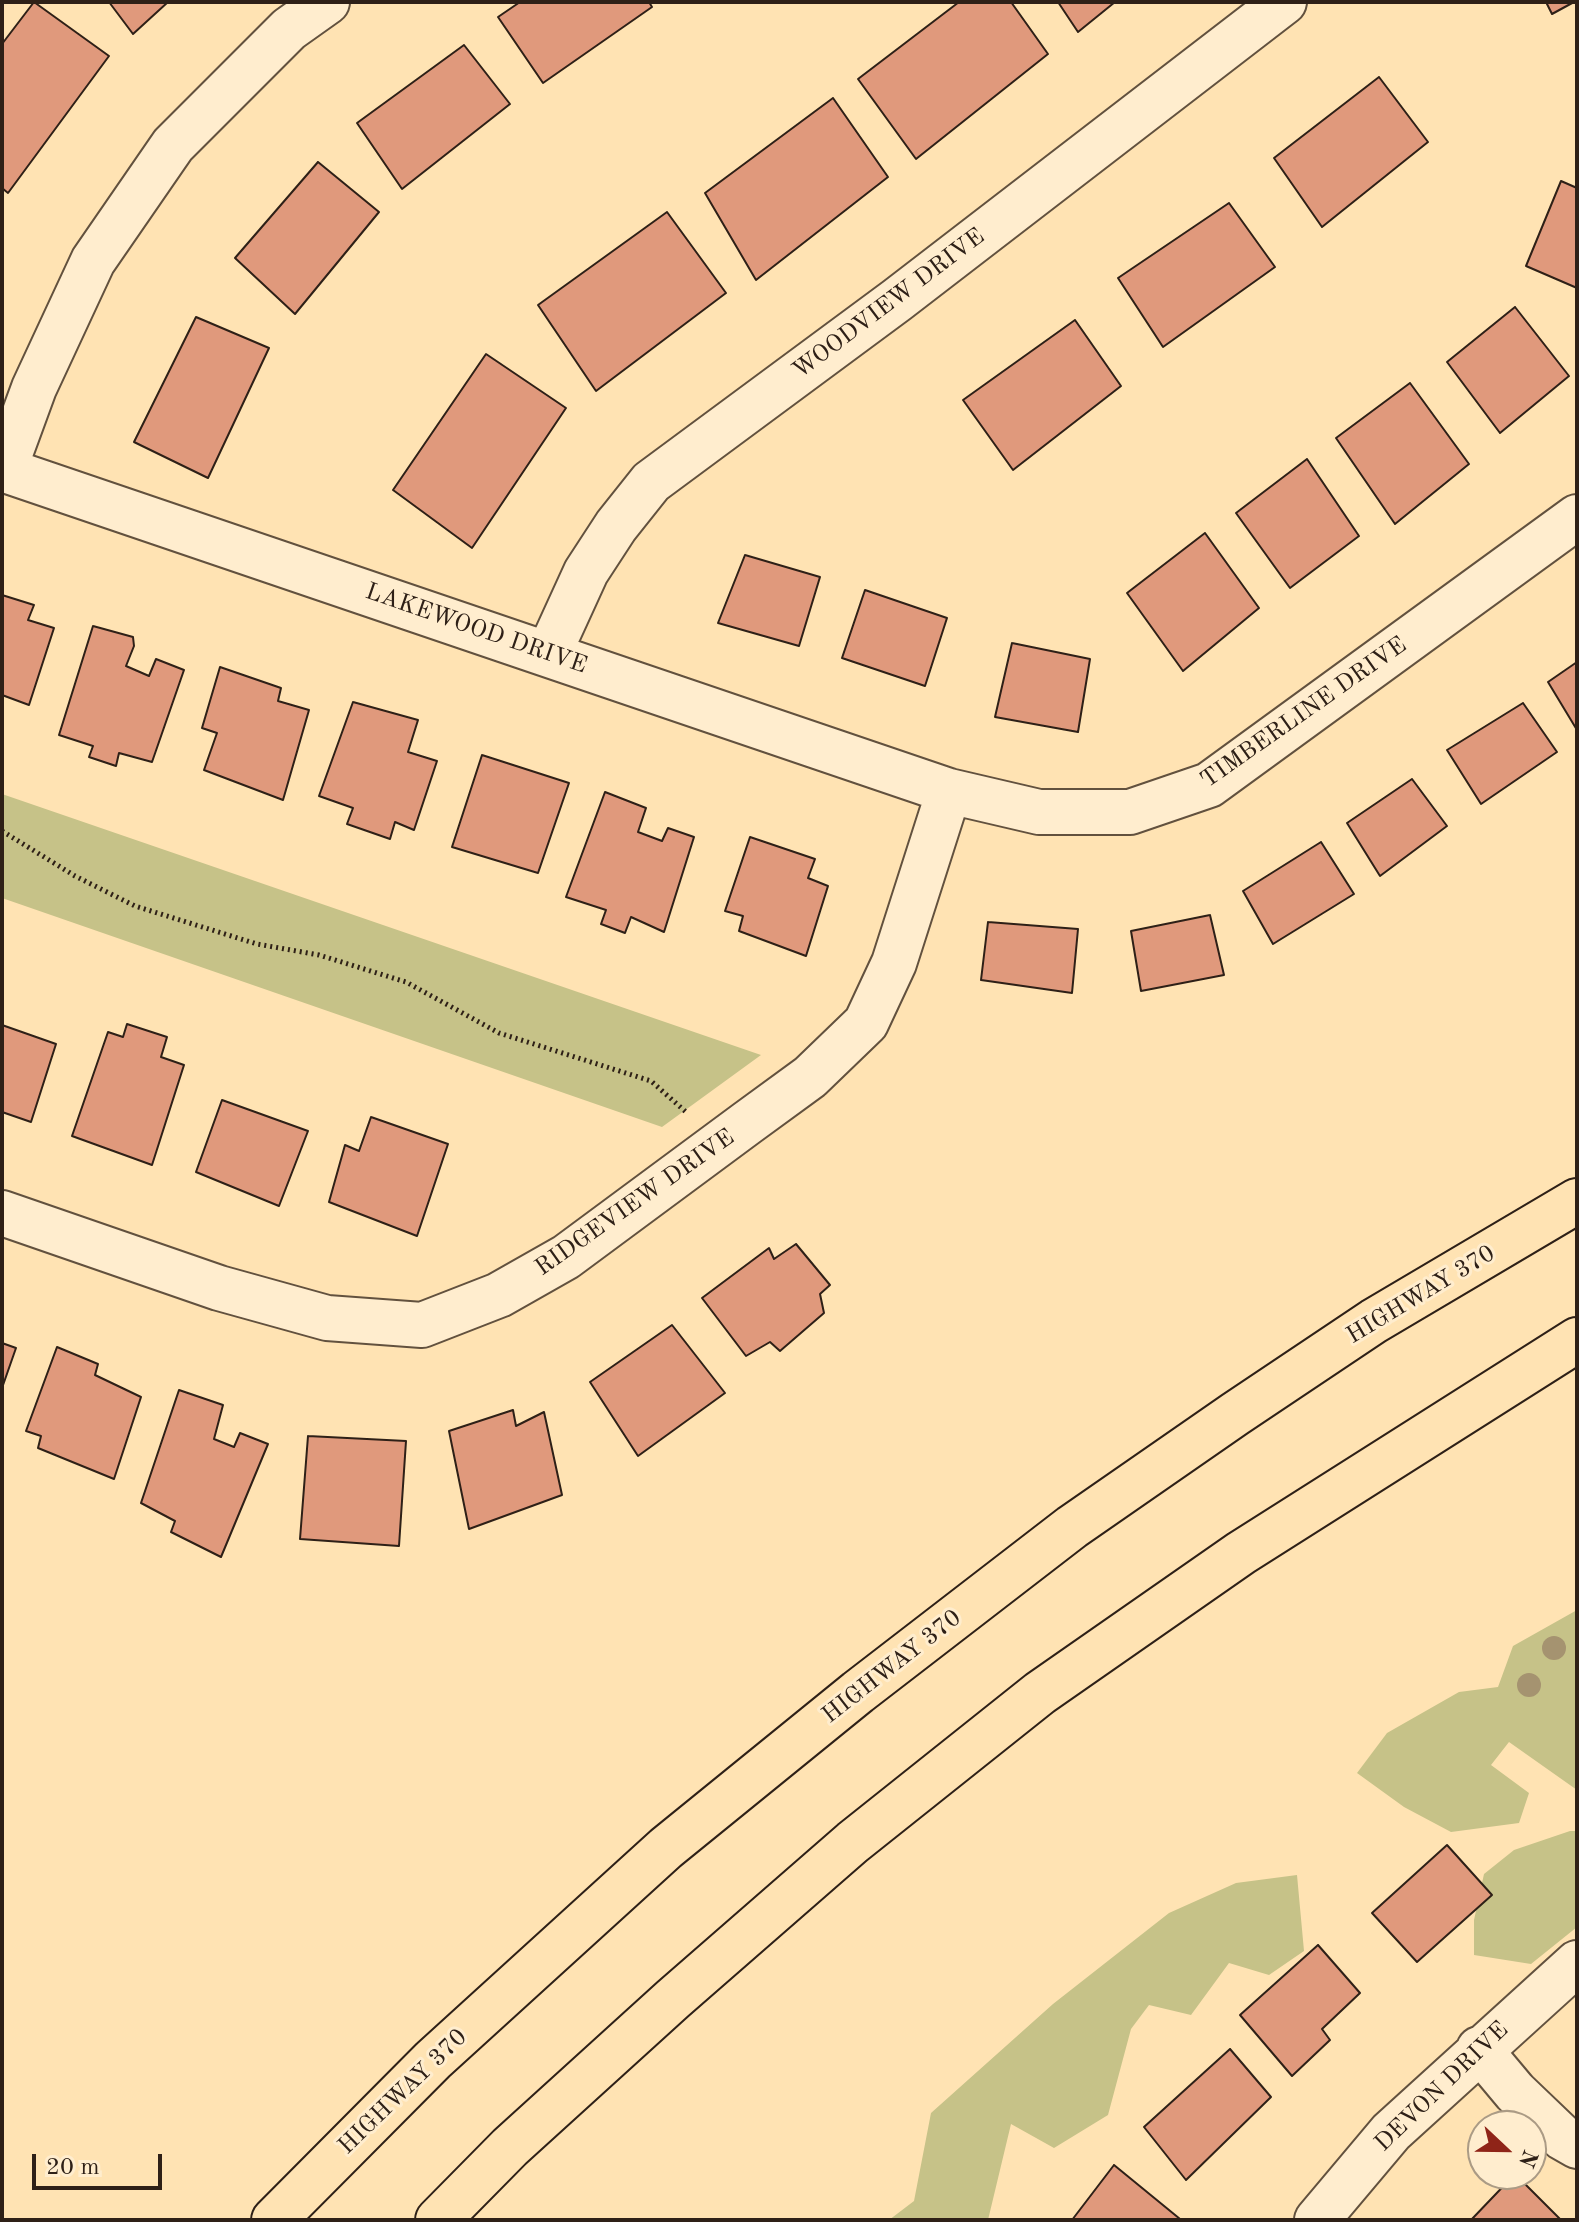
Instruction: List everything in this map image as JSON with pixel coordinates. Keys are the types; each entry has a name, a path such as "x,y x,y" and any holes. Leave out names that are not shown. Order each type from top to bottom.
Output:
{"highway":[{"name":"HIGHWAY 370","path":"274,2220 433,2060 666,1848 858,1692 1072,1527 1235,1414 1374,1321 1577,1201"},
{"path":"438,2220 510,2147 673,1999 853,1842 1040,1693 1241,1553 1577,1340"}],"street":[{"path":"3,469 34,388 93,261 173,145 289,29 327,2"},
{"name":"WOODVIEW DRIVE","path":"549,653 586,572 616,526 651,482 897,300 1284,2"},
{"name":"LAKEWOOD DRIVE","path":"3,469 949,791"},
{"name":"TIMBERLINE DRIVE","path":"949,791 1039,812 1130,812 1209,785 1577,517"},
{"name":"RIDGEVIEW DRIVE","path":"2,1213 219,1288 327,1318 422,1325 499,1295 566,1257 810,1077 866,1023 894,963 949,791"},
{"name":"DEVON DRIVE","path":"1317,2220 1391,2132 1577,1963"},
{"path":"1479,2049 1515,2092 1563,2138 1577,2146"}],"path":[{"path":"2,831 75,876 135,906 257,944 362,966 406,982 499,1033 651,1081 675,1099 693,1120"}],"shaded area":[{"path":"2,794 761,1055 662,1127 2,898"},
{"path":"1577,1610 1577,1790 1509,1742 1491,1765 1529,1793 1519,1823 1451,1832 1404,1807 1357,1773 1387,1733 1459,1692 1498,1687 1513,1646"},
{"path":"1577,1831 1577,1927 1531,1964 1474,1955 1474,1920 1484,1874 1514,1850"},
{"path":"1297,1875 1304,1951 1269,1975 1229,1963 1191,2015 1149,2005 1131,2029 1108,2115 1054,2148 1011,2124 988,2220 889,2220 914,2201 931,2113 1053,2004 1169,1913 1236,1883"}],"building":[{"path":"34,2 109,56 8,193 2,188 2,44"},
{"path":"109,2 168,2 133,34"},
{"path":"520,2 649,2 652,7 543,83 498,17"},
{"path":"959,2 1011,2 1048,54 916,159 858,79"},
{"path":"1058,2 1115,2 1078,32"},
{"path":"1546,2 1574,2 1552,14"},
{"path":"464,45 510,104 402,189 357,123"},
{"path":"1379,77 1428,142 1322,227 1274,158"},
{"path":"833,98 888,177 756,280 705,193"},
{"path":"318,162 379,212 295,314 235,258"},
{"path":"1561,181 1577,188 1577,288 1526,266"},
{"path":"1229,203 1275,267 1163,347 1118,278"},
{"path":"667,212 726,293 596,391 538,305"},
{"path":"1515,307 1569,376 1500,433 1447,362"},
{"path":"196,317 269,348 208,478 134,442"},
{"path":"1075,320 1121,386 1013,470 963,400"},
{"path":"486,354 566,408 472,548 393,490"},
{"path":"1410,383 1469,464 1395,524 1336,438"},
{"path":"1307,459 1359,536 1290,588 1236,513"},
{"path":"1205,533 1259,608 1183,671 1127,593"},
{"path":"745,555 820,577 799,646 718,623"},
{"path":"865,590 947,618 925,686 842,658"},
{"path":"2,595 34,605 28,620 54,628 29,705 2,695"},
{"path":"93,626 133,637 134,646 126,666 149,676 156,659 184,670 152,762 119,753 116,766 89,757 93,746 59,735"},
{"path":"1012,643 1090,659 1078,732 995,717"},
{"path":"1577,662 1577,730 1548,682"},
{"path":"220,667 281,688 278,701 309,710 283,800 204,770 217,733 202,728"},
{"path":"353,702 418,720 408,752 437,761 414,830 395,822 390,839 347,824 353,808 319,796"},
{"path":"1523,703 1557,752 1481,804 1447,750"},
{"path":"482,755 569,783 538,873 452,847"},
{"path":"1412,779 1447,826 1380,876 1347,823"},
{"path":"605,792 646,808 638,832 662,841 668,828 694,837 664,932 631,917 625,933 601,924 606,910 566,897"},
{"path":"750,837 815,859 808,878 828,886 806,956 739,931 743,916 725,911"},
{"path":"1321,842 1354,894 1273,944 1243,891"},
{"path":"1210,915 1224,975 1141,991 1131,931"},
{"path":"988,922 1078,929 1072,993 981,980"},
{"path":"127,1024 167,1037 161,1057 184,1065 152,1165 72,1136 108,1032 123,1037"},
{"path":"2,1025 56,1044 31,1122 2,1112"},
{"path":"222,1100 308,1131 279,1206 196,1172"},
{"path":"371,1117 448,1144 417,1236 329,1202 345,1145 359,1151"},
{"path":"796,1244 830,1285 820,1294 824,1313 780,1351 770,1342 746,1356 702,1298 769,1248 774,1259"},
{"path":"672,1325 725,1393 638,1456 590,1382"},
{"path":"2,1343 16,1348 2,1388"},
{"path":"57,1347 98,1364 95,1375 141,1397 114,1479 38,1448 41,1436 26,1431"},
{"path":"179,1390 223,1405 214,1439 234,1447 240,1433 268,1444 221,1557 171,1532 175,1521 141,1503"},
{"path":"513,1410 516,1426 544,1412 562,1495 469,1529 449,1431"},
{"path":"308,1436 406,1441 399,1546 300,1539"},
{"path":"1447,1845 1492,1895 1417,1962 1372,1913"},
{"path":"1318,1945 1360,1993 1322,2029 1330,2040 1292,2076 1240,2015"},
{"path":"1230,2049 1271,2097 1186,2180 1144,2127"},
{"path":"1114,2165 1180,2219 1180,2220 1072,2220"},
{"path":"1500,2190 1531,2190 1561,2220 1471,2220"}]}
